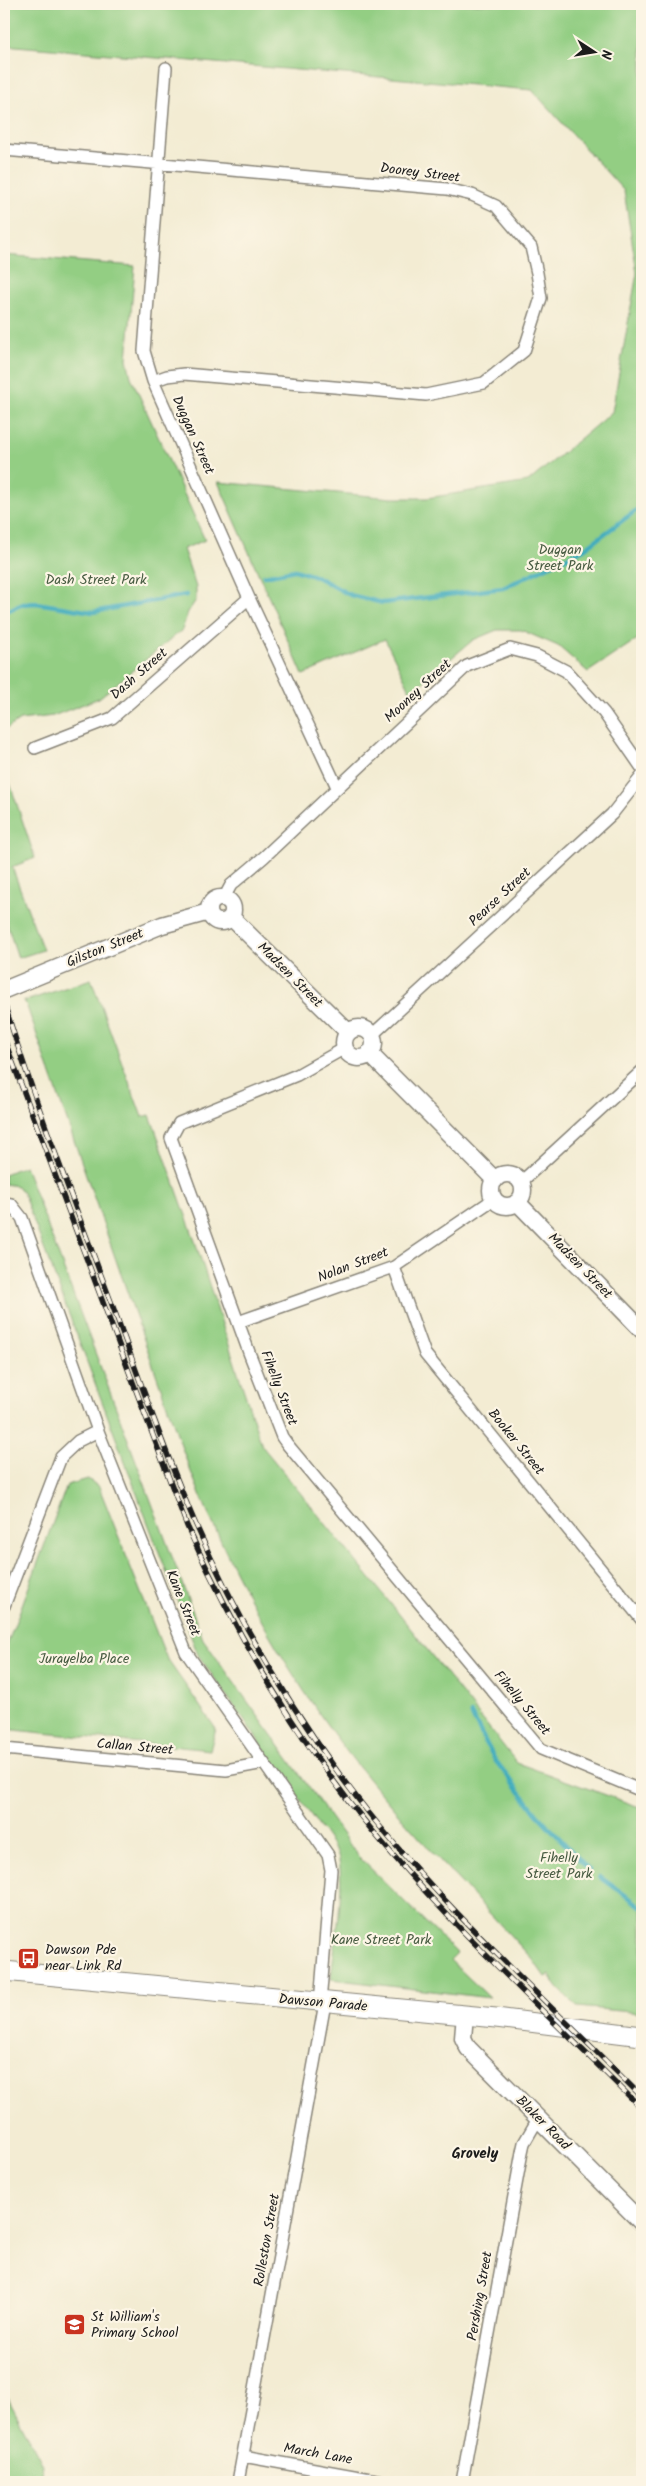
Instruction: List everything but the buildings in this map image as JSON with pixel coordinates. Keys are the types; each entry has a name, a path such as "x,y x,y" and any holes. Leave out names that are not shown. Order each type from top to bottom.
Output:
{"main road":[{"name":"Dawson Parade","path":"4,1971 322,2003 465,2015 642,2036"}],"street":[{"name":"Duggan Street","path":"166,68 144,352 153,381 249,598 337,787"},
{"name":"Doorey Street","path":"4,150 447,189 472,196 496,206 531,247 541,298 524,351 484,383 426,395 184,374 167,376 153,381"},
{"name":"Dash Street","path":"35,748 112,718 249,598"},
{"name":"Mooney Street","path":"224,898 231,885 467,666 510,648 537,656 566,671 604,713 642,768"},
{"name":"Pearse Street","path":"371,1036 612,814 642,776"},
{"path":"224,898 232,903 231,917 220,922 214,920 209,912 213,900 224,898"},
{"name":"Gilston Street","path":"6,989 162,925 209,912"},
{"name":"Madsen Street","path":"231,917 347,1040"},
{"path":"361,1028 371,1036 373,1046 364,1057 354,1057 347,1040 361,1028"},
{"name":"Fihelly Street","path":"347,1040 297,1075 179,1123 170,1138 282,1437 541,1749 642,1791"},
{"path":"369,1053 495,1180"},
{"path":"520,1183 642,1071"},
{"path":"510,1175 520,1183 523,1190 517,1202 506,1206 494,1199 491,1189 495,1180 499,1176 510,1175"},
{"name":"Nolan Street","path":"238,1322 394,1267 494,1199"},
{"name":"Madsen Street","path":"517,1202 642,1330"},
{"name":"Kane Street","path":"4,1203 11,1204 22,1218 98,1430 186,1652 328,1855 331,1870 322,2003"},
{"name":"Booker Street","path":"394,1267 425,1354 642,1620"},
{"path":"4,1606 61,1457 78,1441 98,1430"},
{"name":"Callan Street","path":"4,1749 226,1770 264,1763"},
{"name":"Rolleston Street","path":"238,2482 322,2003"},
{"name":"Blaker Road","path":"465,2015 463,2038 468,2048 642,2223"},
{"name":"Pershing Street","path":"462,2482 522,2152 538,2118"},
{"name":"March Lane","path":"243,2456 387,2482"}],"green space":[{"name":"Duggan Street Park","path":"4,4 642,4 642,636 588,672 558,646 521,630 497,630 473,640 411,692 385,639 303,675 218,482 392,498 427,498 528,482 612,412 637,273 624,191 532,90 4,45"},
{"name":"Dash Street Park","path":"4,255 135,266 127,359 131,377 205,540 183,549 196,587 196,600 188,612 182,630 99,698 53,716 20,720 6,729 4,733"},
{"path":"4,766 35,858 12,867 43,950 18,958 4,915"},
{"name":"Fihelly Street Park","path":"91,979 142,1117 150,1115 193,1235 262,1446 517,1763 642,1808 642,2013 577,2007 558,1988 549,1975 545,1977 533,1960 394,1809 346,1750 292,1672 245,1591 205,1506 187,1462 26,1004 23,1002"},
{"name":"Kane Street Park","path":"25,1166 203,1639 358,1856 457,1953 450,1960 490,1998 331,1979 341,1881 337,1852 198,1655 23,1193 17,1186 4,1184 4,1174"},
{"name":"Jurayelba Place","path":"88,1479 99,1487 167,1659 216,1729 210,1750 4,1729 4,1653 67,1485"},
{"path":"4,2391 43,2465 39,2482 4,2482"}],"waterway":[{"path":"264,576 295,570 317,577 350,595 383,603 503,588 584,549 642,506"},
{"path":"4,612 23,604 36,603 93,612 186,595"},
{"path":"471,1714 495,1760 538,1815 589,1870"},
{"path":"600,1877 642,1907"}],"railway":[{"path":"4,1003 56,1156 174,1471 211,1559 263,1657 302,1720 345,1782 413,1866 488,1945 642,2097"},
{"path":"4,1039 187,1526 226,1606 269,1684 292,1721 343,1794 402,1866 503,1972 642,2109"}],"place":[{"name":"Dawson Pde near Link Rd","path":"29,1958"},
{"name":"St William's Primary School","path":"75,2325"}],"district":[{"name":"Grovely","path":"475,2154"}]}
